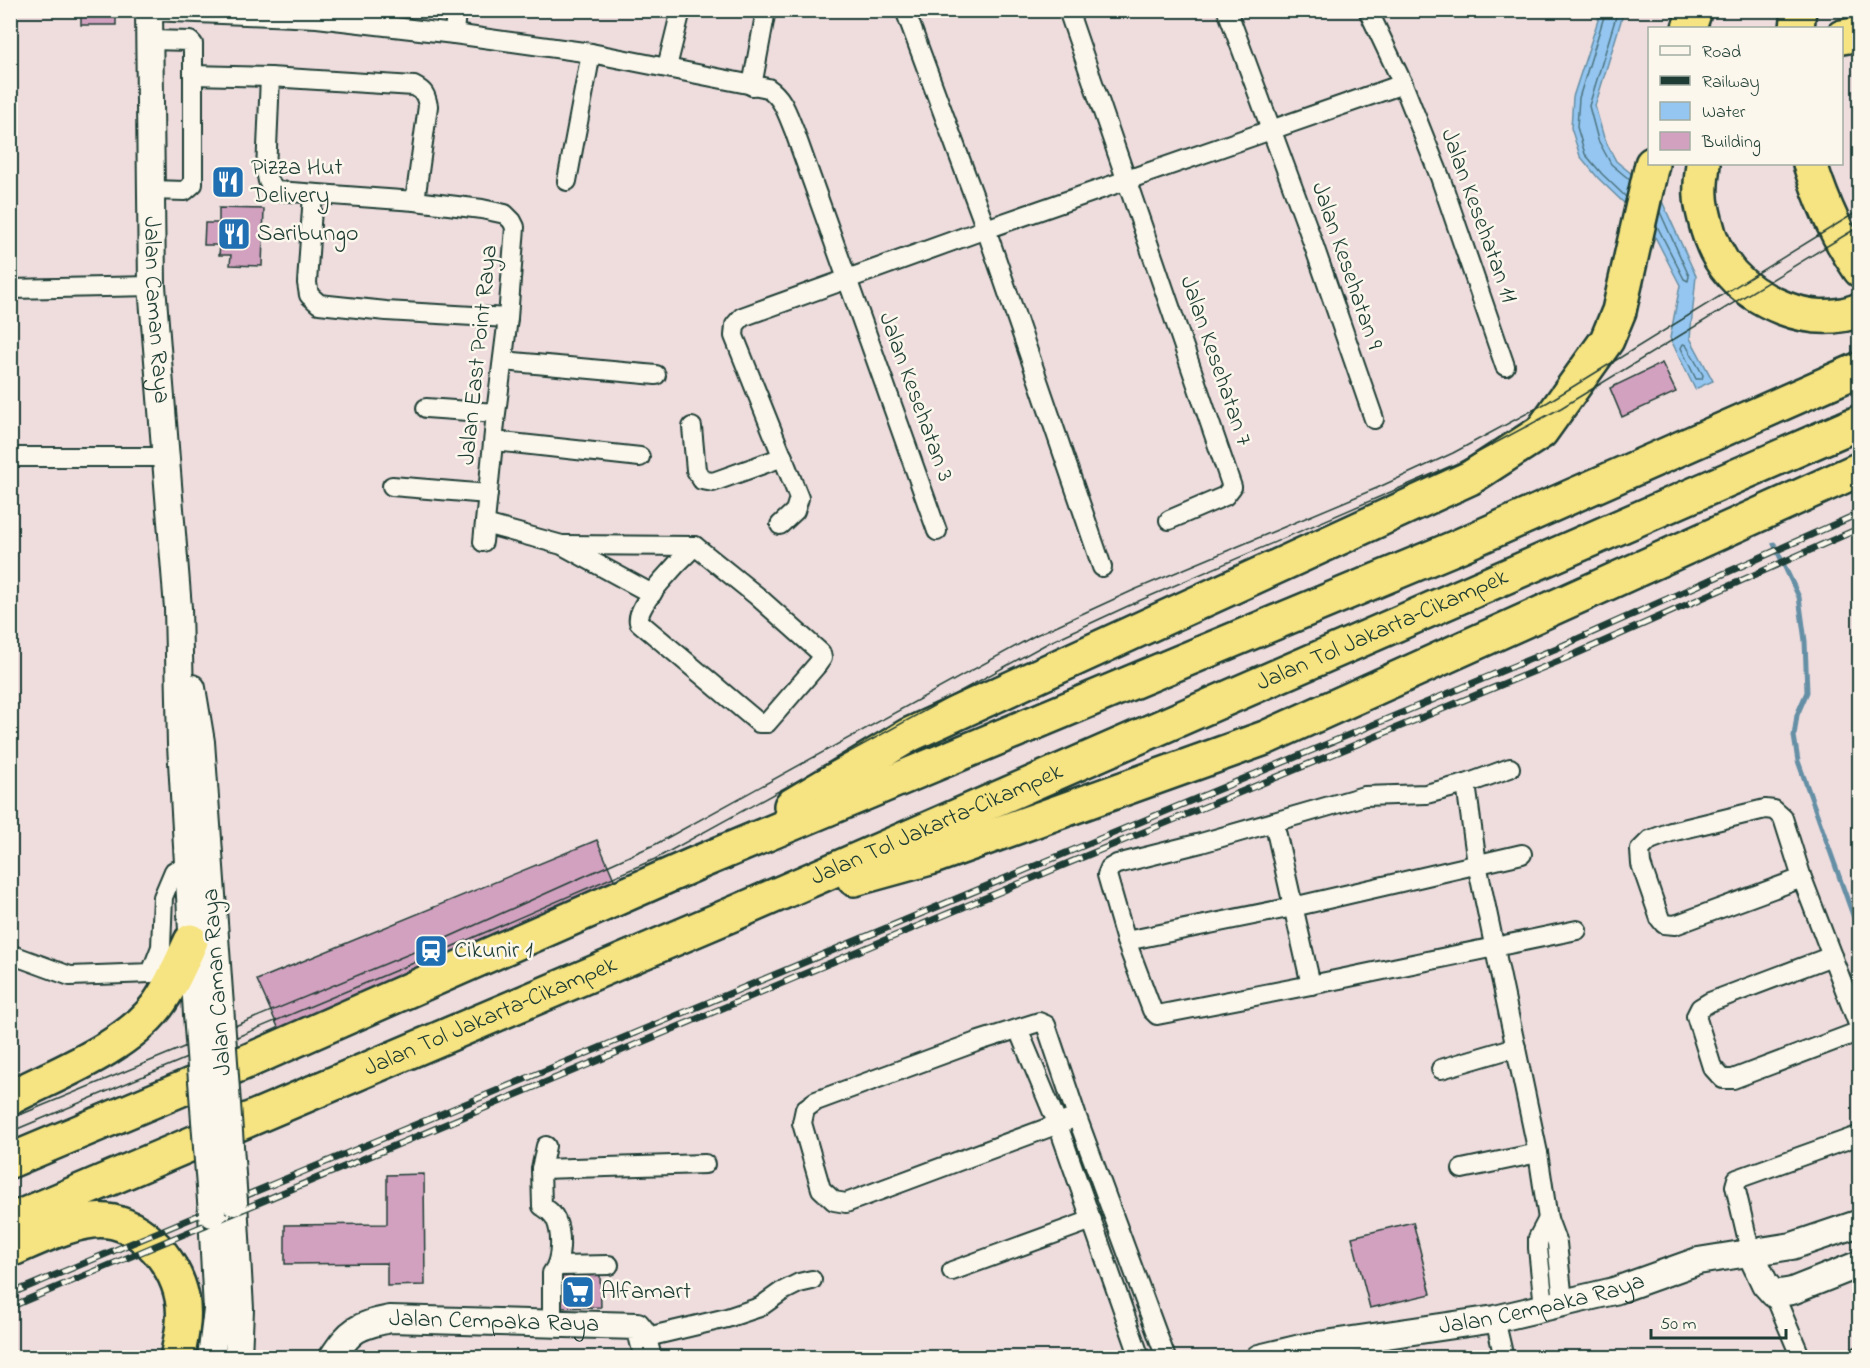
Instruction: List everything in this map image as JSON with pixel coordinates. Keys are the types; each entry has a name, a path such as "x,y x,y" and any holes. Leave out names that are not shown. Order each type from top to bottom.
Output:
{"highway":[{"path":"1681,27 1684,10"},
{"path":"1689,27 1695,10"},
{"path":"1797,27 1799,10"},
{"path":"1843,37 1860,34"},
{"path":"695,864 909,735 1029,682 1470,477 1541,432 1607,340 1619,311 1652,165"},
{"path":"1702,165 1701,198 1708,235 1721,262 1739,282 1768,302 1802,315 1824,318 1860,310"},
{"path":"1810,165 1832,224 1860,270"},
{"name":"Jalan Tol Jakarta–Cikampek","path":"10,1161 248,1061 695,864 1459,546 1860,369"},
{"name":"Jalan Tol Jakarta–Cikampek","path":"10,1221 735,913 1860,422"},
{"path":"735,913 930,858 1259,741 1860,469"},
{"path":"1808,493 1860,487"},
{"path":"10,1098 114,1044 139,1026 158,1005 191,941"},
{"path":"10,1250 93,1220 118,1224 141,1234 161,1253 173,1272 182,1298 183,1324 177,1358"}],"main road":[{"name":"Jalan Caman Raya","path":"150,11 152,286 191,743 223,1208 240,1309 238,1358"},
{"name":"Jalan Caman Raya","path":"191,743 191,941 206,980"},
{"name":"Jalan Caman Raya","path":"211,1358 217,1310 223,1208"},
{"name":"Jalan Cempaka Raya","path":"1259,1358 1305,1347 1374,1347 1614,1291 1698,1261 1792,1246 1860,1223"},
{"path":"1751,1254 1765,1284 1774,1294 1792,1291 1860,1264"},
{"name":"Jalan Cempaka Raya","path":"332,1358 354,1330 367,1324 390,1319 637,1326 641,1330 645,1348"}],"street":[{"path":"454,34 456,10"},
{"path":"667,67 681,10"},
{"path":"752,86 766,10"},
{"path":"905,10 986,229 1102,567"},
{"path":"1068,10 1127,181"},
{"name":"Jalan Kesehatan 9","path":"1227,10 1374,419"},
{"name":"Jalan Kesehatan 11","path":"1368,10 1403,84 1440,177 1506,366"},
{"name":"Jalan Kesehatan 3","path":"150,11 317,18 454,34 591,52 768,88 777,94 794,129 937,531"},
{"path":"150,40 190,41 193,45 193,184 184,191 151,190"},
{"path":"567,181 591,52"},
{"path":"193,75 270,77 414,86 422,90 428,106 415,201 277,191 268,181 266,171 270,77"},
{"path":"780,525 795,511 799,498 734,336 735,325 742,317 986,229 1403,84"},
{"name":"Jalan Kesehatan 7","path":"1127,181 1232,487 1225,496 1169,520"},
{"path":"314,194 307,283 309,295 319,304 386,311 508,318"},
{"name":"Jalan East Point Raya","path":"415,201 505,214 512,220 515,227 508,318 483,542"},
{"path":"10,289 152,286"},
{"path":"503,361 656,375"},
{"path":"426,408 496,413"},
{"path":"692,427 696,470 702,480 712,482 783,457"},
{"path":"494,441 640,457"},
{"path":"10,457 167,457"},
{"path":"392,486 488,494"},
{"path":"485,524 562,545 651,594"},
{"path":"562,545 695,546 757,596 820,653 822,658 767,723 759,723 639,622 639,613 651,594 695,546"},
{"path":"1510,768 1466,784 1426,794 1364,796 1117,864 1110,868 1107,875 1126,941 1152,1010 1157,1015 1577,930"},
{"path":"1466,784 1477,864 1538,1153 1548,1219 1557,1243 1554,1304"},
{"path":"1802,878 1675,925 1664,924 1660,919 1641,864 1640,850 1645,844 1671,831 1765,809 1774,810 1783,818 1802,878 1832,956 1860,1030 1732,1079 1723,1079 1712,1066 1696,1016 1700,1008 1710,1002 1832,956"},
{"path":"1274,822 1311,985"},
{"path":"1126,941 1293,907 1522,854"},
{"path":"10,954 70,976 151,973 160,947 163,897 174,871"},
{"path":"1077,1117 846,1203 834,1201 821,1189 802,1123 805,1109 816,1101 979,1041 1039,1022 1046,1025 1077,1117 1166,1358"},
{"path":"1018,1029 1058,1125 1140,1358"},
{"path":"1441,1069 1516,1047"},
{"path":"1751,1254 1735,1186 1737,1179 1860,1135"},
{"path":"546,1146 541,1169 542,1206 557,1220 560,1253 558,1266 552,1273 552,1325"},
{"path":"1462,1169 1538,1153"},
{"path":"541,1169 705,1164"},
{"path":"1548,1219 1538,1238 1542,1278 1554,1304"},
{"path":"952,1271 1092,1220"},
{"path":"558,1266 609,1265"},
{"path":"645,1348 760,1307 799,1282 812,1280"},
{"path":"1774,1294 1801,1358"},
{"path":"1495,1318 1503,1358"}],"water":[{"path":"1601,11 1624,11 1595,106 1604,138 1616,161 1660,197 1696,276 1690,338 1713,381 1695,389 1670,338 1680,285 1651,229 1598,178 1580,156 1571,128 1573,97"}],"building":[{"path":"81,10 116,10 116,25 81,25"},
{"name":"Saribungo","path":"219,208 264,209 262,266 230,265 231,255 219,255 220,245 204,245 205,223 219,223"},
{"path":"1662,363 1676,392 1622,417 1610,388"},
{"path":"597,840 620,893 282,1036 257,980"},
{"path":"424,1174 425,1285 387,1286 387,1263 285,1264 285,1225 387,1224 387,1175"},
{"path":"1413,1222 1431,1294 1370,1308 1352,1237"},
{"name":"Alfamart","path":"600,1275 601,1307 556,1308 555,1277"}],"waterway":[{"path":"1774,544 1799,597 1805,641 1807,692 1797,715 1794,736 1798,761 1860,935"}],"tram line":[{"path":"10,1119 431,945 656,844 1036,635 1134,590 1377,488 1453,453 1548,402 1860,210"},
{"path":"10,1132 655,859 1048,643 1141,600 1460,462 1561,408 1860,226"}],"railway":[{"path":"10,1294 1564,645 1860,513"},
{"path":"10,1307 1071,862 1571,656 1860,528"}],"place":[{"name":"Pizza Hut Delivery","path":"228,182"},
{"name":"Saribungo","path":"234,234"},
{"name":"Cikunir 1","path":"431,951"},
{"name":"Alfamart","path":"578,1292"}]}
